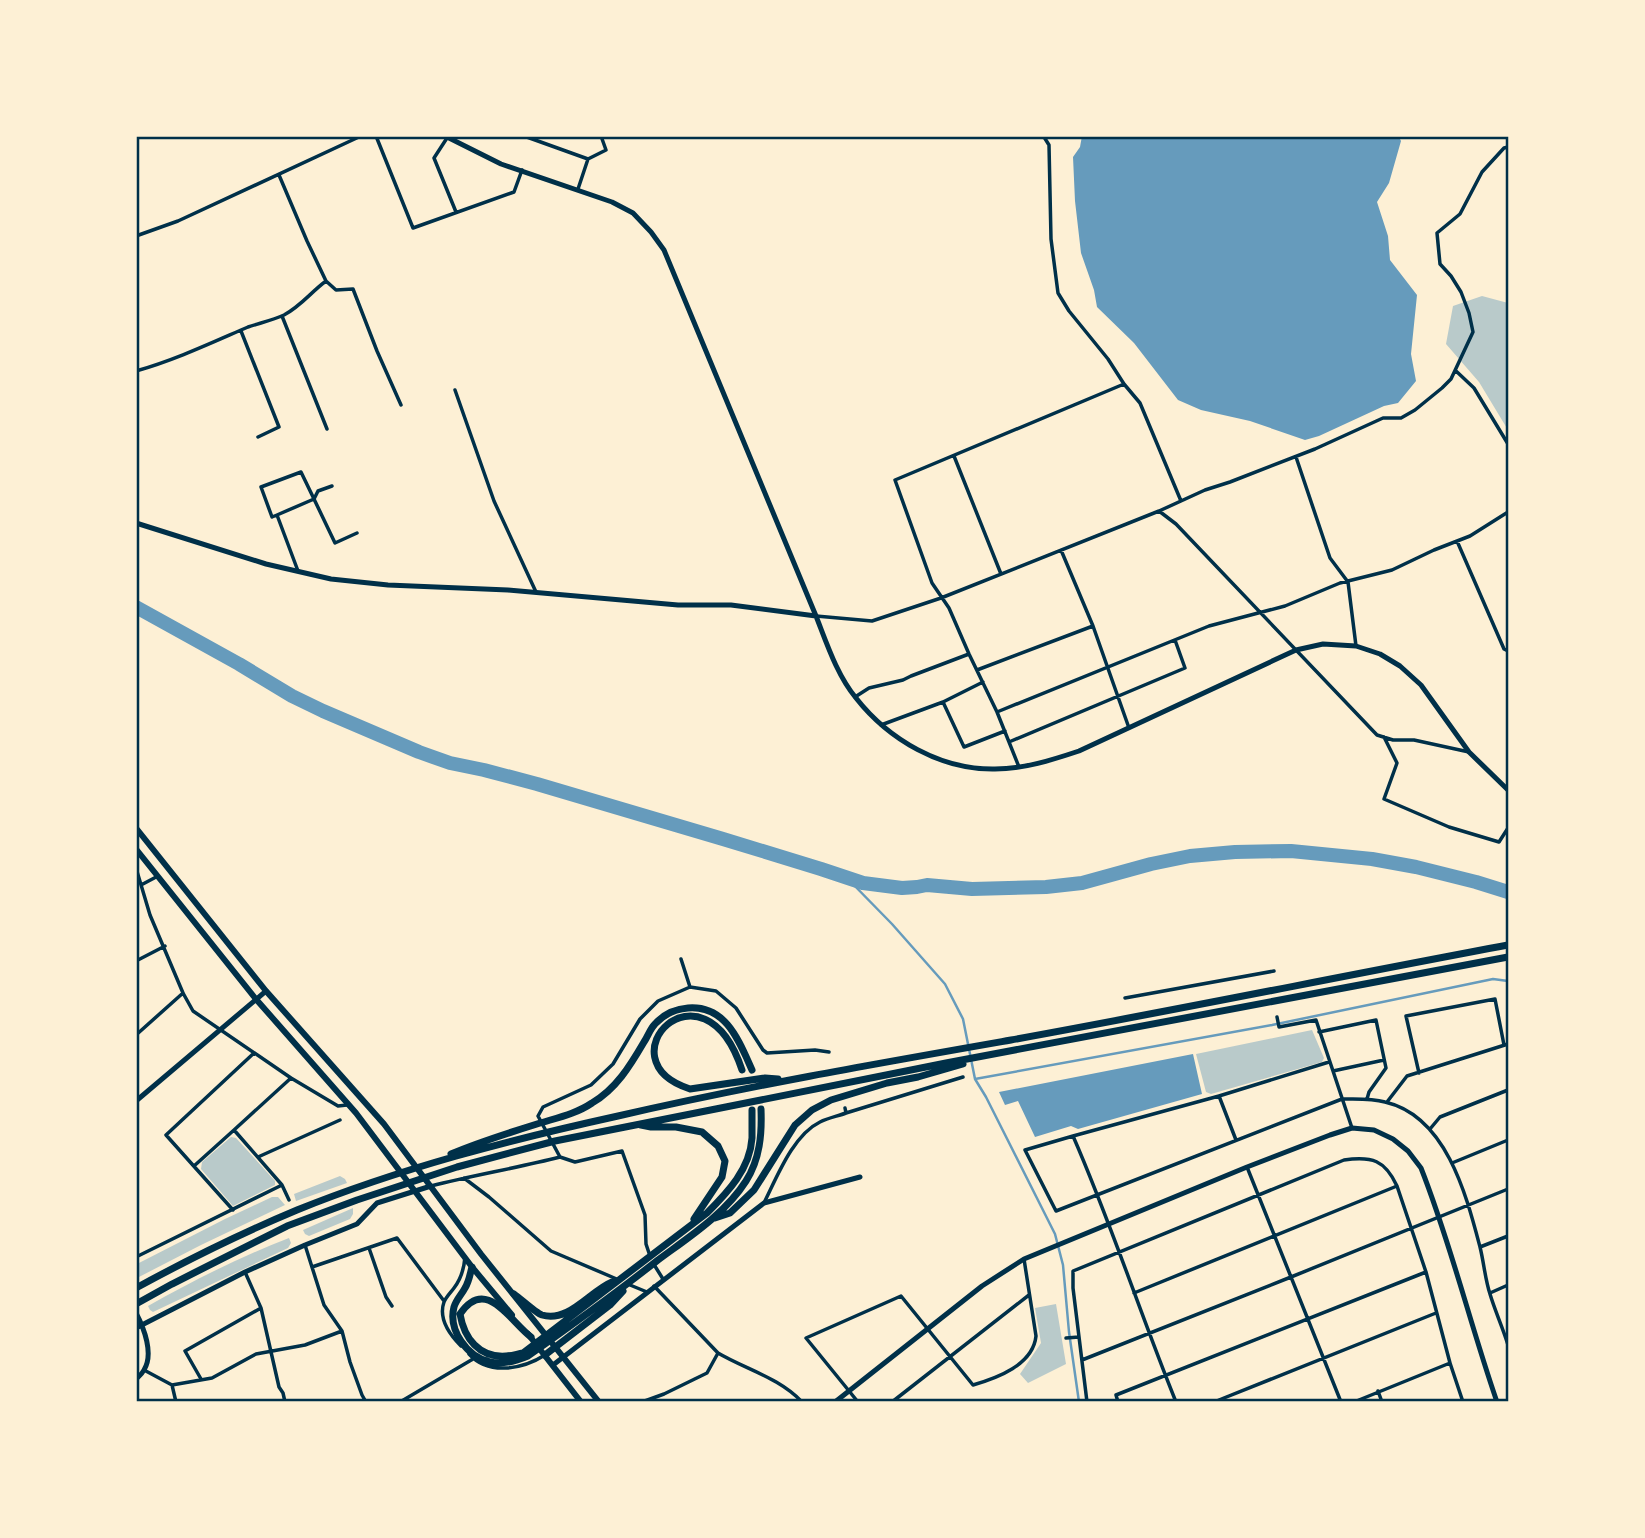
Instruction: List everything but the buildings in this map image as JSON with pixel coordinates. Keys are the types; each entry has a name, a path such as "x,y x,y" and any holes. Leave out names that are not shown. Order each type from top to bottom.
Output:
{"highway":[{"path":"136,828 266,991 384,1124 481,1254 598,1402"},
{"path":"136,849 255,998 349,1105 472,1267 581,1402"},
{"path":"410,1170 550,1131 686,1100 1508,945"},
{"path":"136,1304 287,1226 457,1167 555,1141 999,1053 1508,957"},
{"path":"137,1288 233,1238 299,1210 477,1143 571,1114 590,1105 608,1093 622,1077 654,1025 674,1010 698,1008 721,1017 736,1037 751,1070"},
{"path":"742,1070 737,1054 718,1026 701,1018 685,1015 675,1018 664,1025 655,1042 655,1060 661,1072 679,1085 690,1089 765,1078 790,1080"},
{"path":"711,1219 730,1213 754,1190 794,1125 812,1110 831,1100 947,1065"},
{"path":"531,1337 492,1301 478,1298 468,1303 460,1314 463,1329 473,1345 488,1354 525,1354 636,1277 711,1219 746,1181 758,1155 762,1133 761,1109"},
{"path":"472,1267 466,1287 454,1306 453,1325 468,1349 478,1357 490,1362 515,1362 707,1213 738,1179 747,1161 752,1141 752,1110"},
{"path":"637,1124 651,1128 676,1126 702,1132 718,1146 725,1161 722,1177 689,1225"},
{"path":"545,1355 610,1305 636,1277"},
{"path":"514,1294 540,1314 554,1316 570,1310 606,1284 623,1278"}],"street":[{"path":"136,236 178,221 361,136"},
{"path":"376,136 413,228 514,192 522,170"},
{"path":"524,136 588,159"},
{"path":"578,189 588,159 606,150 601,136"},
{"path":"456,212 434,158 447,137 501,163 612,202 633,214 651,232 664,250 838,667 855,697 881,725 911,746 948,762 971,767 1019,767 1079,751 1296,650 1323,644 1356,646 1380,654 1400,666 1420,685 1469,752 1508,790"},
{"path":"1044,137 1048,145 1051,239 1058,293 1140,403 1181,501"},
{"path":"136,523 266,564 331,579 388,585 508,590 678,605 731,605 872,621 941,598 1383,418 1401,418 1415,410 1442,388 1455,371 1473,332 1461,292 1440,264 1437,233 1460,214 1482,173 1504,148 1508,147"},
{"path":"279,175 326,281 336,290 353,289 401,405"},
{"path":"136,371 158,365 282,316 326,281"},
{"path":"282,316 327,429"},
{"path":"241,330 279,427 258,437"},
{"path":"1455,371 1474,388 1508,444"},
{"path":"1019,767 949,608 932,583 924,565 895,480 1124,384"},
{"path":"455,390 494,500 537,594"},
{"path":"954,456 1001,574"},
{"path":"1295,456 1331,558 1348,582 1356,646"},
{"path":"332,486 318,491 314,499 272,517 261,487 301,471 314,499 335,543 357,533"},
{"path":"1159,511 1176,524 1377,735 1469,752"},
{"path":"997,712 1209,626 1285,606 1340,583 1392,570 1470,536 1508,512"},
{"path":"277,515 298,571"},
{"path":"1457,541 1504,649 1508,651"},
{"path":"1061,550 1093,626 1129,728"},
{"path":"977,670 1093,626"},
{"path":"1009,742 1185,668 1175,640"},
{"path":"855,697 869,688 903,680 969,654"},
{"path":"881,725 943,702 982,682"},
{"path":"943,702 964,747 1005,731"},
{"path":"1384,737 1397,763 1384,799 1449,827 1499,842 1508,828"},
{"path":"136,868 150,915 193,1011 291,1078 338,1106 349,1105"},
{"path":"141,885 158,876"},
{"path":"136,961 165,946"},
{"path":"681,959 690,987"},
{"path":"1125,998 1274,971"},
{"path":"560,1157 538,1116 543,1107 591,1085 613,1064 640,1019 658,1001 690,987 716,991 736,1008 767,1053 830,1052"},
{"path":"136,1101 266,991"},
{"path":"136,1035 183,993"},
{"path":"1387,1102 1407,1076 1419,1073 1506,1045 1494,999 1406,1016 1419,1073"},
{"path":"1277,1017 1279,1027 1316,1020 1352,1128"},
{"path":"1319,1031 1376,1020 1386,1069 1367,1099"},
{"path":"233,1210 166,1135 254,1053"},
{"path":"1333,1071 1384,1060"},
{"path":"1329,1062 1025,1150 1056,1211 1342,1099 1387,1102 1411,1114 1430,1129 1452,1163 1480,1247 1490,1293 1507,1333 1508,1345"},
{"path":"764,1203 790,1152 818,1123 845,1111 963,1077"},
{"path":"194,1166 291,1078"},
{"path":"1430,1129 1440,1117 1508,1090"},
{"path":"1219,1096 1236,1140"},
{"path":"258,1157 340,1120"},
{"path":"835,1402 982,1286 1024,1259 1247,1167 1352,1128 1374,1130 1393,1139 1409,1151 1421,1168 1497,1402"},
{"path":"234,1130 282,1185 289,1200"},
{"path":"1073,1136 1099,1195 1175,1402"},
{"path":"1452,1163 1508,1140"},
{"path":"140,1326 245,1272 358,1224 377,1203 431,1186 560,1157 575,1162 622,1151 645,1215 646,1244 663,1279"},
{"path":"1087,1402 1073,1271 1344,1160 1359,1158 1371,1159 1382,1165 1397,1186 1426,1272 1463,1402"},
{"path":"1247,1167 1341,1402"},
{"path":"553,1365 764,1203 860,1177"},
{"path":"463,1178 551,1251 647,1292"},
{"path":"136,1257 282,1185"},
{"path":"1134,1293 1397,1186"},
{"path":"1082,1360 1508,1189"},
{"path":"1480,1247 1508,1236"},
{"path":"312,1267 397,1238 444,1301"},
{"path":"305,1245 324,1305 342,1331 366,1402"},
{"path":"369,1248 386,1297 392,1306"},
{"path":"465,1255 464,1269 444,1301 442,1314 445,1325 456,1341 473,1359 483,1365 499,1368 511,1368 536,1361 545,1355"},
{"path":"858,1402 806,1338 901,1296 973,1385 992,1380 1021,1363 1035,1346 1036,1336 1024,1259"},
{"path":"245,1272 261,1308 279,1387 285,1402"},
{"path":"1118,1402 1116,1395 1426,1272"},
{"path":"1490,1293 1508,1285"},
{"path":"654,1286 718,1353 793,1392 802,1402"},
{"path":"892,1402 1029,1295"},
{"path":"201,1379 185,1351 261,1308"},
{"path":"136,1313 148,1343 145,1370 136,1379"},
{"path":"1214,1402 1436,1313"},
{"path":"145,1370 172,1385 212,1378 256,1354 305,1345 342,1331"},
{"path":"1066,1338 1079,1337"},
{"path":"642,1402 707,1373 718,1353"},
{"path":"400,1402 473,1359"},
{"path":"1354,1402 1450,1363"},
{"path":"172,1385 176,1402"},
{"path":"1378,1391 1382,1402"}],"shaded area":[{"path":"1482,296 1508,303 1508,430 1479,382 1446,344 1453,306"},
{"path":"1312,1030 1324,1058 1322,1062 1211,1094 1206,1092 1196,1054"},
{"path":"231,1137 236,1138 275,1181 275,1185 233,1206 201,1169 202,1162"},
{"path":"340,1176 347,1183 296,1201 294,1194"},
{"path":"272,1197 278,1197 285,1205 137,1278 137,1264"},
{"path":"353,1208 350,1219 309,1236 303,1230"},
{"path":"289,1238 291,1243 288,1248 153,1312 148,1306 217,1269"},
{"path":"1056,1304 1066,1364 1028,1383 1020,1374 1041,1343 1035,1308"}],"water":[{"path":"1082,136 1399,137 1401,141 1389,183 1377,202 1388,236 1390,260 1417,295 1411,354 1416,381 1398,403 1384,406 1305,440 1250,421 1201,410 1178,400 1134,343 1097,307 1081,253 1075,201 1073,157 1080,147"},
{"path":"1193,1054 1202,1094 1078,1129 1071,1126 1035,1137 1018,1101 1005,1105 999,1092"}],"waterway":[{"path":"136,607 292,696 419,752 450,763 537,784 863,883 902,888 927,885 972,889 1046,887 1082,883 1190,856 1291,851 1372,859 1416,867 1508,892"},
{"path":"847,878 945,984 963,1019 975,1079 1055,1234 1063,1265 1079,1402"},
{"path":"975,1079 1272,1025 1493,979 1508,981"}]}
